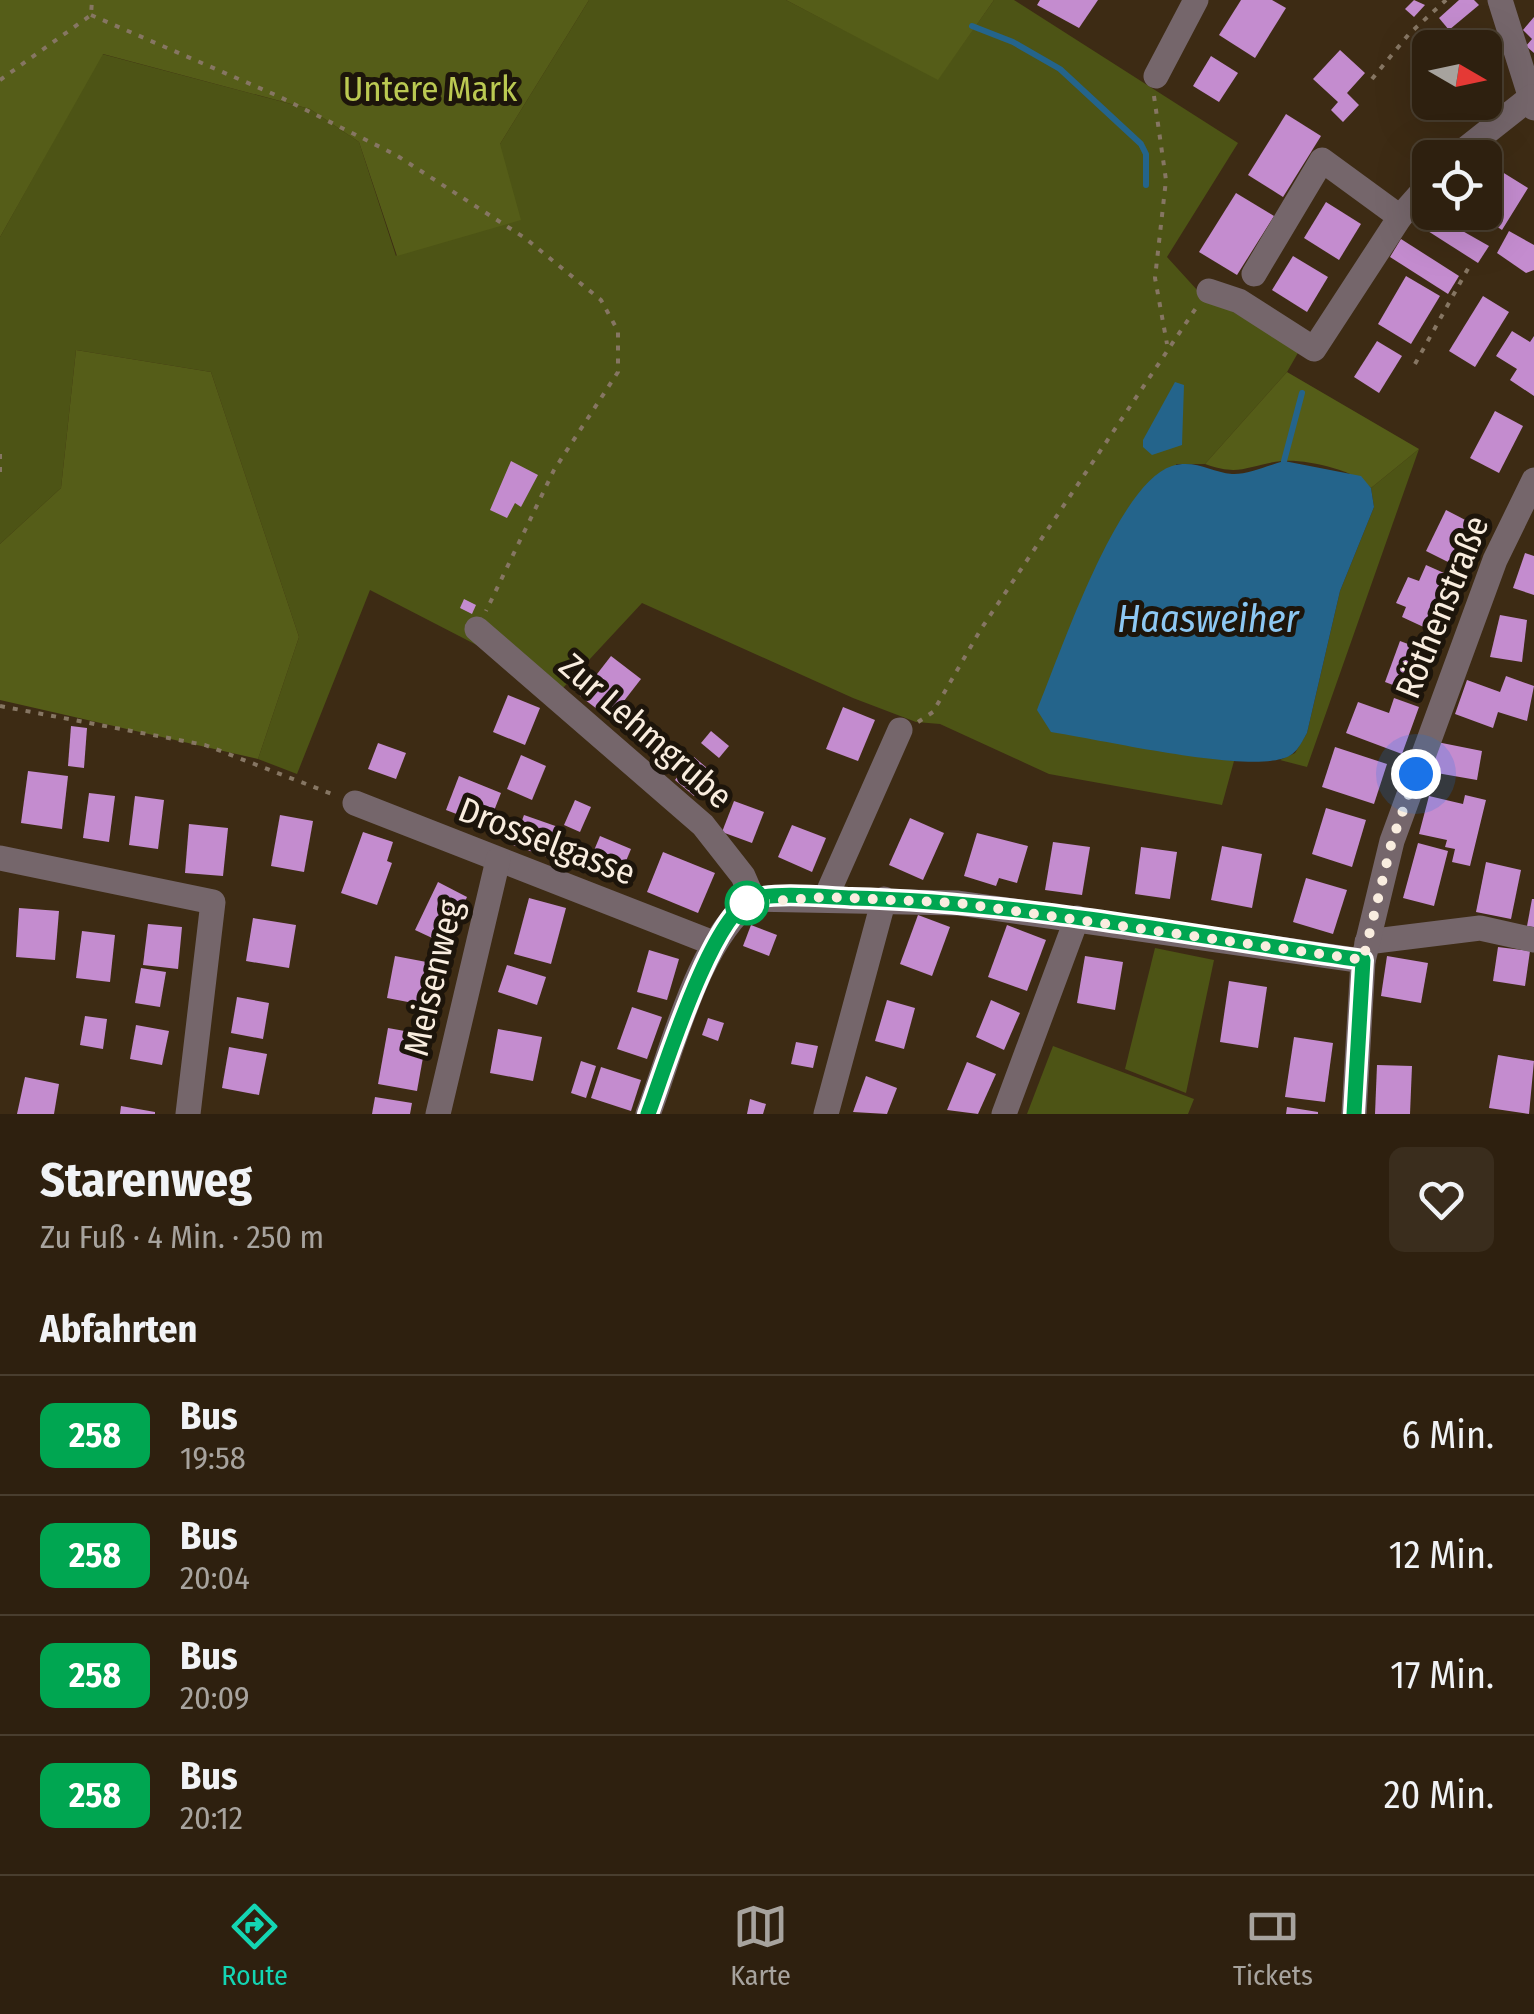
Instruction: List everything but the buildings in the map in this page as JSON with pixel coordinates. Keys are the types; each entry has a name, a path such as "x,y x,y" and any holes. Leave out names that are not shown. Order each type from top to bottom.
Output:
{"street":[{"path":"1479,140 1532,102 1500,0"},
{"path":"1156,76 1190,2"},
{"path":"1254,274 1322,160 1400,217"},
{"path":"1209,291 1239,301 1314,349 1412,204"},
{"name":"Röthenstraße","path":"1354,1114 1365,951 1392,841 1495,560 1534,480"},
{"name":"Zur Lehmgrube","path":"477,629 703,824 743,876 753,899"},
{"path":"826,897 900,730"},
{"name":"Drosselgasse","path":"355,803 713,943"},
{"path":"0,858 213,902 188,1114"},
{"name":"Meisenweg","path":"438,1114 498,860"},
{"path":"648,1114 713,943 736,912 753,899 884,899 1365,951 1480,928 1534,940"},
{"path":"826,1114 884,899"},
{"path":"1004,1114 1077,918"}],"path":[{"path":"92,0 92,15"},
{"path":"1372,79 1409,34 1446,0"},
{"path":"0,80 92,15"},
{"path":"92,15 278,96 396,155 525,238 601,300 618,331 618,372 554,470 477,629"},
{"path":"1156,76 1154,97 1166,207 1155,278 1168,345"},
{"path":"1415,364 1470,266"},
{"path":"900,730 933,712 981,629 1114,435 1168,345 1209,291"},
{"path":"0,454 0,472"},
{"path":"0,706 205,744 355,803"}],"green space":[{"name":"Untere Mark","path":"0,0 589,0 500,144 521,220 397,256 359,142 310,109 103,54 0,237"},
{"path":"589,0 786,0 938,79 994,0 1014,0 1238,143 1167,257 1198,291 1299,351 1287,372 1205,464 1176,464 1225,759 1234,761 1222,805 1049,774 940,724 916,722 853,698 642,603 562,689 370,590 297,774 258,759 299,637 211,372 76,350 61,488 0,544 0,237 102,54 310,109 359,142 396,256 500,144"},
{"path":"786,0 994,0 938,80"},
{"path":"76,350 211,372 299,637 258,759 0,700 0,544 61,488"},
{"path":"1287,372 1419,449 1371,488 1343,471 1304,462 1282,461 1236,470 1205,464"},
{"path":"1419,449 1307,767 1280,760 1295,753 1307,733 1340,591 1374,507 1371,488"},
{"path":"1155,948 1214,960 1186,1093 1125,1069"},
{"path":"1053,1046 1194,1099 1188,1114 1027,1114"}],"water":[{"path":"1175,382 1184,385 1182,445 1152,455 1143,447 1143,440"},
{"name":"Haasweiher","path":"1284,461 1361,476 1371,488 1374,507 1340,591 1307,733 1297,749 1281,759 1234,761 1051,732 1037,710 1060,651 1111,536 1151,479 1180,464 1238,474"}],"waterway":[{"path":"972,26 1013,42 1060,69 1141,144 1146,154 1146,185"},
{"path":"1284,461 1302,393"}],"bus line":[{"name":"258","path":"648,1114 713,943 736,912 753,899 826,897 958,903 1363,960 1355,1039 1354,1114"}],"route":[{"path":"747,903 753,899 826,897 958,903 1363,960 1392,841 1416,774"}]}
